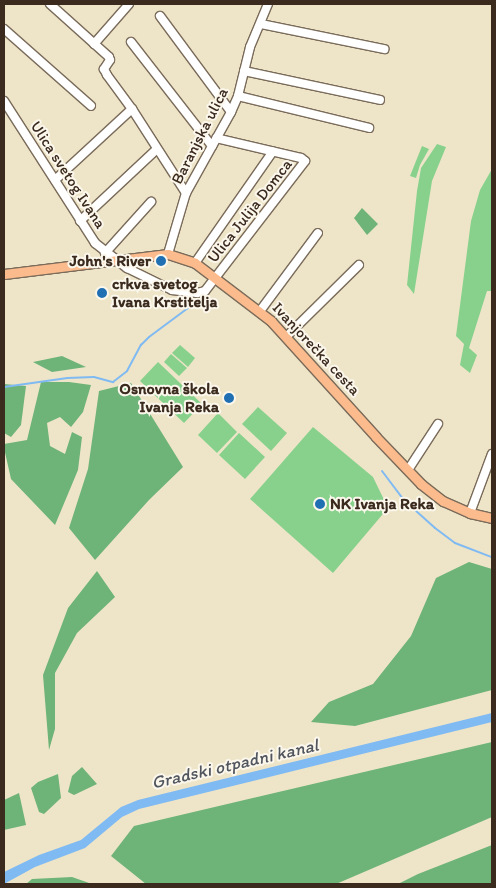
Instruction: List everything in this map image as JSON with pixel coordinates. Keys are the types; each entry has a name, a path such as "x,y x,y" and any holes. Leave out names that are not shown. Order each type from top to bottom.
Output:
{"main road":[{"name":"Ivanjorečka cesta","path":"4,274 168,254 195,263 260,311 286,336 376,437 408,470 443,501 470,513 492,518"}],"street":[{"path":"50,4 109,57 110,60 104,69 186,193"},
{"path":"57,11 63,4"},
{"path":"94,44 129,4"},
{"name":"Baranjska ulica","path":"168,254 186,193 238,96 250,47 268,4"},
{"path":"160,16 231,112"},
{"path":"260,24 384,49"},
{"path":"4,29 91,106"},
{"path":"131,42 212,146"},
{"path":"244,71 380,100"},
{"path":"238,96 369,128"},
{"name":"Ulica svetog Ivana","path":"4,101 7,115 55,180 88,234 105,253 164,288 202,293"},
{"path":"55,180 132,109"},
{"path":"195,263 274,151 216,138"},
{"path":"80,221 158,149"},
{"name":"Ulica Julija Domca","path":"202,293 305,161 301,158 274,151"},
{"path":"105,253 151,202"},
{"path":"260,311 318,233"},
{"path":"286,336 359,265"},
{"path":"408,470 438,424"},
{"path":"470,513 492,454"}],"green space":[{"path":"437,144 446,147 432,181 414,294 407,285 417,191 421,168"},
{"path":"422,146 429,149 420,165 416,178 410,176"},
{"path":"492,169 492,291 487,291 469,348 477,355 470,373 460,365 464,344 456,336 471,221 480,190"},
{"path":"362,208 378,224 367,235 354,218"},
{"path":"180,345 195,358 188,367 172,353"},
{"path":"171,354 187,368 179,376 164,362"},
{"path":"62,356 86,367 52,372 33,362"},
{"path":"158,362 202,404 184,423 140,381"},
{"path":"41,382 69,382 91,385 83,412 71,427 60,417 47,423 50,446 65,454 72,432 82,437 78,470 55,525 11,479 4,448 4,444 27,440"},
{"path":"131,383 183,467 149,500 95,560 69,528 88,469 99,391"},
{"path":"4,384 26,386 21,425 11,437 4,433"},
{"path":"258,407 287,433 271,451 242,424"},
{"path":"218,413 237,432 217,453 198,435"},
{"name":"NK Ivanja Reka","path":"313,427 373,477 388,508 333,573 250,499"},
{"path":"239,433 265,457 245,479 219,455"},
{"path":"469,562 492,569 492,690 355,726 311,722 329,702 373,684 411,636 436,578"},
{"path":"97,571 115,597 77,633 55,673 55,729 49,750 43,675 68,608"},
{"path":"492,742 492,817 336,884 146,884 111,856 134,826"},
{"path":"82,767 97,784 74,795 68,792 72,776"},
{"path":"58,774 61,798 44,814 39,812 31,788 38,782"},
{"path":"19,793 26,825 4,830 4,800"},
{"path":"492,845 492,884 398,884 418,874"},
{"path":"72,877 92,884 26,884 32,879"}],"water":[{"path":"492,713 492,722 139,809 122,817 85,848 35,867 4,884 4,872 39,855 81,840 121,807 138,800"}],"waterway":[{"path":"4,387 67,378 94,377 113,382 127,371 141,345 149,337 188,308"},
{"path":"382,471 405,501 435,528 455,543 492,557"}],"place":[{"name":"John's River","path":"161,261"},
{"name":"crkva svetog Ivana Krstitelja","path":"102,293"},
{"name":"Osnovna škola Ivanja Reka","path":"229,398"},
{"name":"NK Ivanja Reka","path":"320,504"}],"water label":[{"name":"Gradski otpadni kanal","path":"235,764"}]}
